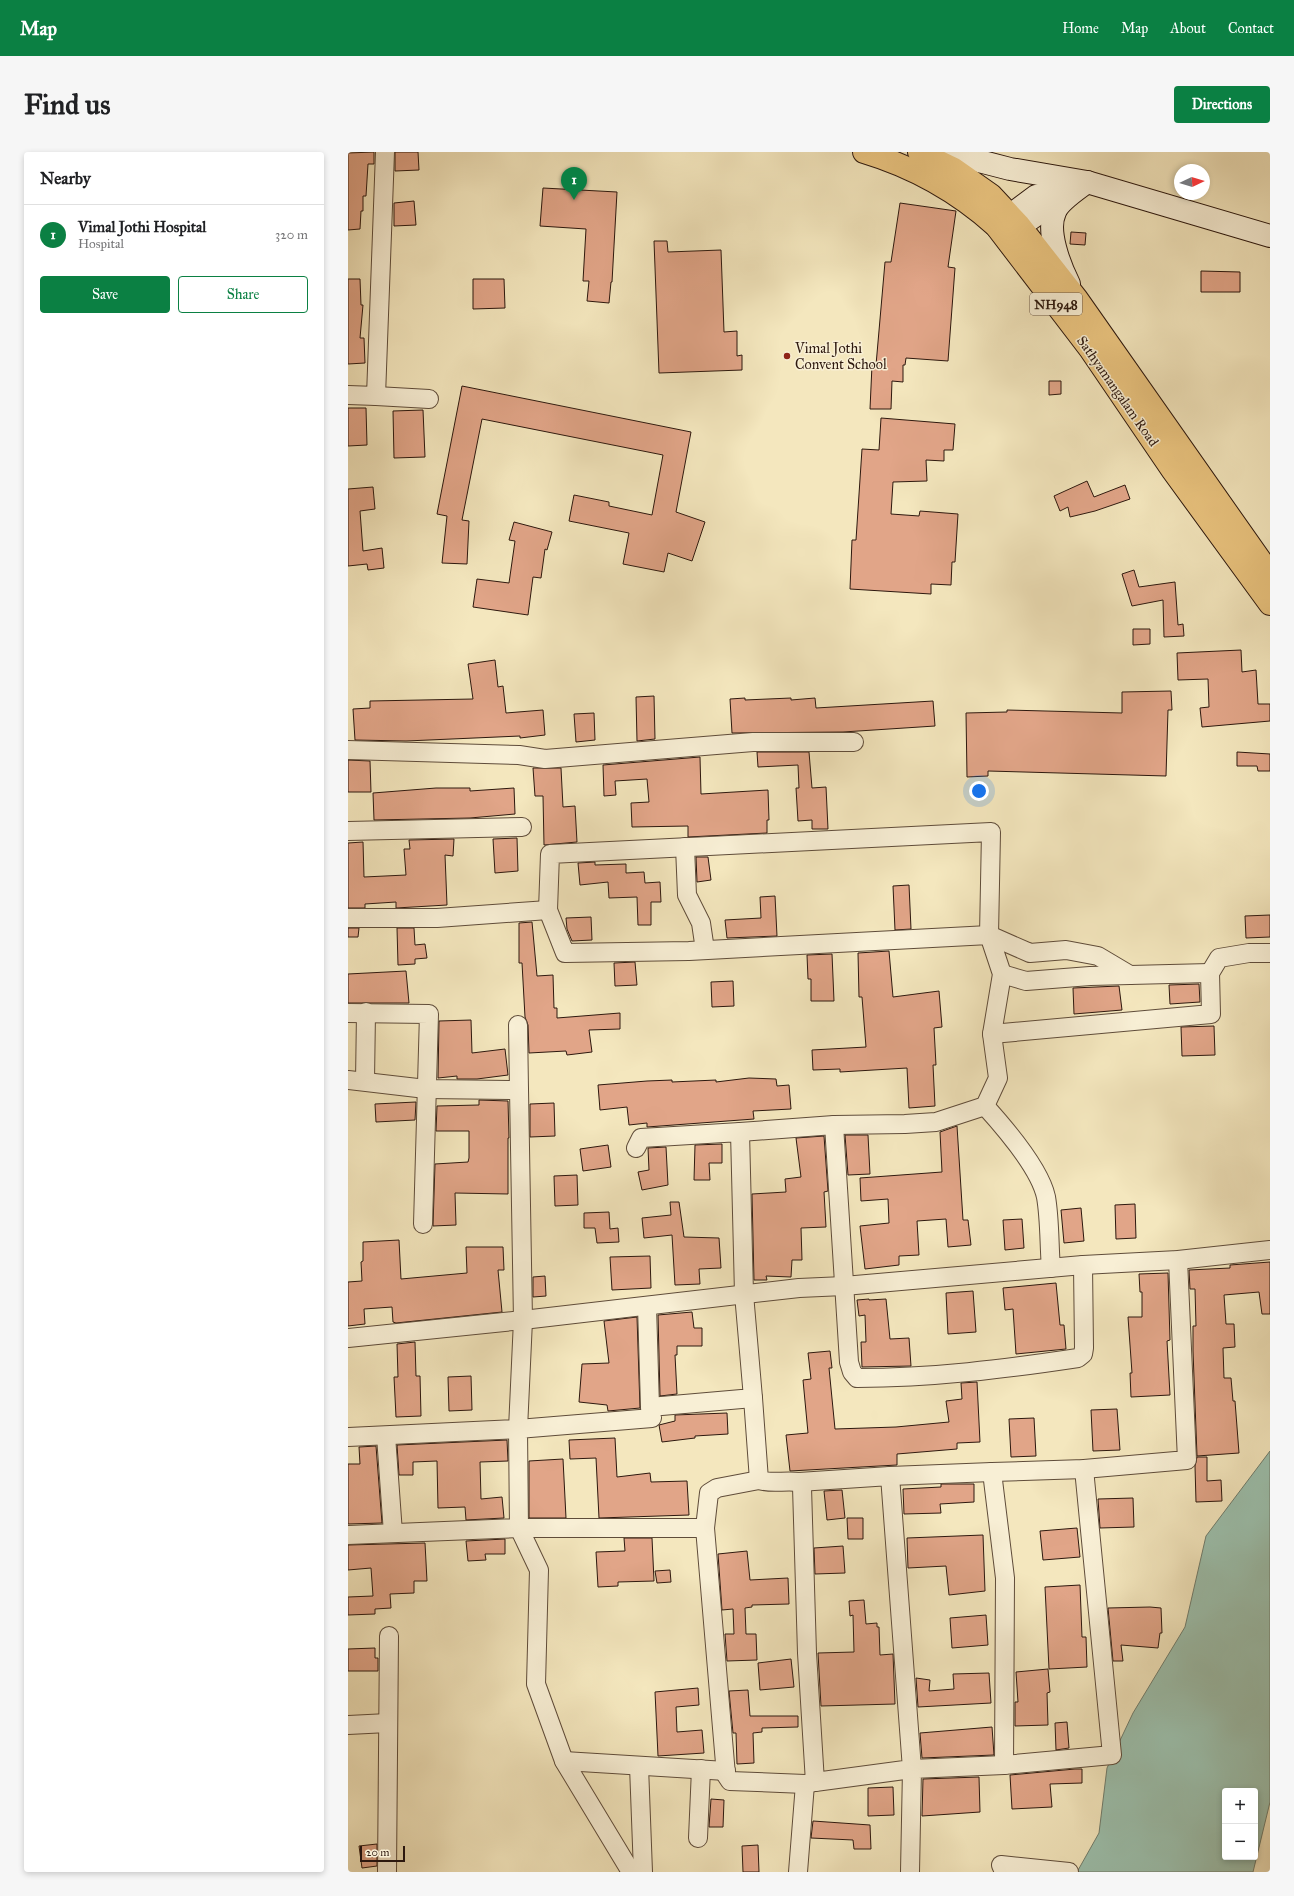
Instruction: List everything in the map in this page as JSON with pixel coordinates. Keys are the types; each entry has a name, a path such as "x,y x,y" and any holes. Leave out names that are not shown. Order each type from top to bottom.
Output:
{"highway":[{"name":"Sathyamangalam Road","path":"864,152 916,171 943,185 978,210 1008,226 1077,299 1270,574"},
{"name":"Sathyamangalam Road","path":"923,153 954,169 991,195 1008,226 1173,471 1270,604"}],"street":[{"path":"376,396 386,152"},
{"path":"923,153 952,154 1010,169 1087,182 1270,236"},
{"path":"1008,226 1036,196 1087,182"},
{"path":"1077,299 1064,274 1056,252 1052,234 1055,212 1069,195 1087,182"},
{"path":"348,396 428,399"},
{"path":"348,750 519,755 545,759 753,742 854,742"},
{"path":"348,831 522,827"},
{"path":"636,1148 641,1138 834,1125 936,1122 985,1106 998,1078 992,1034 1002,974 989,935 991,832 550,854 548,910 565,953 705,950 989,935 1030,953 1066,950 1098,956 1130,975"},
{"path":"685,847 687,895 701,923 705,950"},
{"path":"348,918 437,918 548,910"},
{"path":"992,1034 1211,1014 1210,973 1219,958 1249,953 1270,952"},
{"path":"1002,974 1026,981 1130,975 1210,973"},
{"path":"348,1013 366,1012 429,1014 423,1224"},
{"path":"366,1012 356,1081 426,1089 519,1090"},
{"path":"518,1025 523,1320 518,1429 519,1528 539,1570 536,1684 564,1761 631,1872"},
{"path":"985,1106 1010,1134 1035,1172 1046,1196 1051,1268"},
{"path":"834,1125 849,1362 852,1372 858,1378 889,1378 982,1372 1078,1358 1083,1354 1084,1348 1082,1265"},
{"path":"740,1132 744,1294 759,1480"},
{"path":"348,1338 523,1320 744,1294 1082,1265 1178,1260 1270,1250"},
{"path":"1084,1470 1112,1755 1004,1765 912,1769 810,1783 730,1781 726,1771 706,1528 709,1493 717,1488 759,1480 766,1482 799,1482 890,1476 1084,1470 1188,1460 1178,1260"},
{"path":"348,1438 518,1429 652,1418 650,1407 647,1306"},
{"path":"650,1407 753,1398"},
{"path":"386,1436 393,1533"},
{"path":"992,1472 1005,1578 1004,1765"},
{"path":"890,1476 912,1769 910,1872"},
{"path":"798,1872 810,1783 806,1653 804,1498 802,1487 799,1482"},
{"path":"348,1535 519,1528 706,1528"},
{"path":"387,1872 389,1636"},
{"path":"348,1725 388,1723"},
{"path":"564,1761 726,1771"},
{"path":"639,1766 643,1872"},
{"path":"698,1838 702,1769"},
{"path":"1004,1872 1002,1865 1069,1872"}],"shaded area":[{"path":"1270,1451 1270,1802 1258,1851 1258,1788 1222,1788 1222,1860 1256,1860 1253,1872 1077,1872 1099,1833 1107,1768 1133,1713 1185,1627 1206,1536"}],"building":[{"path":"374,152 374,164 368,164 366,196 363,196 363,211 361,211 360,229 348,230 348,153"},
{"path":"395,152 418,152 419,170 395,171"},
{"path":"543,188 617,192 612,282 609,303 587,301 589,281 583,281 586,229 540,226"},
{"path":"414,201 416,225 394,226 394,203"},
{"path":"900,203 956,211 948,267 955,268 948,361 906,358 905,365 903,365 903,382 892,381 891,409 870,409 872,365 876,365 885,262 891,262"},
{"path":"1071,232 1086,233 1085,245 1070,244"},
{"path":"654,241 667,241 668,252 721,250 724,332 737,331 737,356 742,355 742,370 659,373"},
{"path":"1201,271 1240,272 1240,292 1201,292"},
{"path":"348,279 360,279 361,305 363,305 360,338 364,338 365,363 348,364"},
{"path":"473,279 504,279 505,308 473,309"},
{"path":"1049,381 1061,381 1061,394 1049,395"},
{"path":"462,386 691,432 676,512 705,522 692,561 668,553 664,572 623,564 629,533 569,521 574,495 609,502 609,506 652,515 663,455 482,419 462,520 469,521 467,564 442,563 447,516 437,514"},
{"path":"348,408 366,408 367,445 348,446"},
{"path":"423,410 425,457 394,458 393,411"},
{"path":"881,418 955,424 953,450 944,450 944,461 926,460 927,481 893,482 891,514 919,516 920,511 958,514 955,562 952,562 951,585 931,584 931,594 850,589 852,540 856,540 862,449 879,450"},
{"path":"1087,481 1094,497 1125,485 1130,499 1095,511 1070,517 1068,507 1060,511 1054,496"},
{"path":"373,487 375,509 360,511 363,551 382,548 384,568 368,570 367,564 348,566 348,489"},
{"path":"514,522 552,532 547,550 545,549 541,578 533,577 528,615 473,607 477,579 509,583 515,541 509,540"},
{"path":"1134,570 1139,587 1175,582 1178,625 1183,624 1184,636 1164,637 1163,600 1132,606 1122,574"},
{"path":"1133,629 1150,629 1150,644 1133,645"},
{"path":"1241,650 1242,672 1256,670 1258,704 1270,704 1270,721 1202,727 1200,708 1209,707 1208,679 1178,680 1177,653"},
{"path":"495,660 498,687 503,686 506,713 543,710 545,735 520,738 520,736 406,741 355,740 353,709 370,708 370,701 473,699 468,664"},
{"path":"1171,691 1172,710 1168,710 1166,776 988,771 988,776 967,777 966,713 1007,712 1007,710 1122,713 1122,692"},
{"path":"654,696 655,739 637,741 636,697"},
{"path":"745,698 745,700 791,698 791,700 815,698 816,708 933,701 935,726 843,732 732,733 730,699"},
{"path":"594,713 595,740 576,742 574,714"},
{"path":"757,752 809,752 812,788 826,787 828,829 812,829 812,820 798,821 796,788 799,788 798,765 758,767"},
{"path":"1237,752 1270,754 1270,771 1258,771 1257,766 1237,766"},
{"path":"700,757 701,794 768,790 769,820 767,820 767,833 688,837 688,826 632,827 631,803 649,802 647,779 615,781 616,795 604,796 603,765"},
{"path":"348,760 370,761 371,792 348,792"},
{"path":"533,768 561,768 563,807 575,806 577,842 544,845 543,796 535,796"},
{"path":"436,788 470,788 470,791 514,788 515,814 470,818 374,820 373,793"},
{"path":"517,838 518,871 495,873 493,839"},
{"path":"454,839 453,856 445,855 447,905 396,908 396,902 365,904 365,908 348,908 348,843 363,842 364,877 406,875 404,849 410,849 409,840"},
{"path":"696,857 708,857 711,880 697,882"},
{"path":"595,862 595,865 626,864 626,873 644,872 645,883 660,882 661,902 651,902 651,925 638,925 637,897 609,898 608,882 580,885 578,863"},
{"path":"909,885 911,929 895,930 893,886"},
{"path":"775,896 777,936 727,938 725,920 761,918 760,897"},
{"path":"1270,915 1270,937 1246,938 1245,916"},
{"path":"591,917 592,940 572,941 567,929 566,918"},
{"path":"532,922 537,976 553,975 554,1008 557,1008 557,1018 620,1013 620,1029 589,1030 592,1052 567,1055 566,1051 529,1053 522,963 519,963 519,923"},
{"path":"348,928 359,928 358,937 348,937"},
{"path":"397,928 414,928 415,945 425,944 427,958 415,959 415,964 398,965"},
{"path":"889,951 893,997 939,991 942,1027 934,1028 936,1065 933,1065 935,1106 909,1108 907,1068 840,1072 840,1069 813,1070 812,1050 866,1047 862,997 859,997 858,953"},
{"path":"832,954 834,1001 811,1001 811,979 808,979 807,955"},
{"path":"635,962 637,985 615,986 614,963"},
{"path":"406,971 409,1003 348,1003 348,974"},
{"path":"733,981 734,1006 712,1007 711,982"},
{"path":"1199,984 1200,1002 1170,1004 1169,985"},
{"path":"1119,986 1122,1010 1074,1014 1073,988"},
{"path":"471,1020 472,1053 505,1049 508,1075 477,1079 457,1079 457,1076 438,1078 439,1021"},
{"path":"1214,1026 1215,1055 1182,1056 1181,1027"},
{"path":"749,1078 776,1079 777,1086 789,1085 791,1109 753,1111 754,1119 647,1127 647,1123 629,1125 627,1107 600,1110 598,1085 672,1080 672,1082 716,1080 716,1082"},
{"path":"479,1100 508,1101 508,1194 455,1193 456,1225 433,1226 435,1164 468,1162 469,1158 469,1131 436,1131 437,1106 479,1105"},
{"path":"416,1102 415,1120 376,1122 375,1104"},
{"path":"554,1103 555,1136 530,1137 530,1104"},
{"path":"957,1126 963,1220 968,1220 971,1245 948,1247 946,1219 917,1221 919,1255 899,1256 899,1265 865,1269 860,1226 889,1223 888,1199 861,1201 860,1178 942,1172 940,1132"},
{"path":"845,1135 868,1135 870,1174 848,1175"},
{"path":"824,1136 828,1191 824,1192 826,1227 801,1228 802,1260 792,1260 791,1277 766,1276 767,1280 754,1280 752,1194 786,1192 785,1179 801,1177 796,1138"},
{"path":"722,1144 722,1163 709,1163 710,1180 694,1180 695,1145"},
{"path":"608,1145 611,1167 583,1171 580,1149"},
{"path":"666,1147 668,1185 642,1190 638,1172 649,1170 648,1148"},
{"path":"577,1175 578,1205 555,1206 554,1176"},
{"path":"670,1202 679,1202 684,1237 719,1238 721,1268 699,1269 700,1284 675,1285 672,1235 644,1238 642,1218 671,1215"},
{"path":"1135,1204 1136,1238 1116,1239 1115,1205"},
{"path":"1081,1208 1084,1241 1064,1243 1061,1210"},
{"path":"609,1212 610,1229 618,1228 619,1242 597,1243 595,1228 584,1228 584,1213"},
{"path":"1022,1219 1024,1248 1005,1250 1003,1220"},
{"path":"399,1240 401,1279 467,1273 466,1247 503,1247 504,1270 498,1270 502,1312 396,1323 393,1322 392,1307 364,1309 365,1324 348,1326 348,1282 362,1281 361,1262 363,1261 363,1242"},
{"path":"650,1256 651,1288 612,1290 610,1257"},
{"path":"1270,1262 1270,1314 1262,1314 1259,1292 1224,1295 1226,1324 1234,1324 1235,1347 1223,1348 1224,1378 1231,1378 1233,1401 1235,1401 1239,1453 1197,1456 1193,1351 1193,1326 1196,1326 1195,1289 1190,1289 1189,1270 1230,1268 1230,1265"},
{"path":"1168,1273 1170,1340 1167,1341 1170,1395 1131,1397 1130,1373 1132,1373 1128,1317 1142,1317 1142,1292 1140,1292 1139,1274"},
{"path":"545,1276 546,1296 533,1297 533,1277"},
{"path":"1056,1283 1060,1325 1064,1325 1066,1349 1016,1354 1013,1309 1005,1310 1003,1288"},
{"path":"973,1291 976,1332 948,1334 946,1293"},
{"path":"886,1299 890,1339 909,1338 911,1366 862,1367 861,1342 866,1342 865,1315 859,1316 857,1300"},
{"path":"692,1312 694,1328 702,1328 702,1346 677,1346 677,1355 675,1355 677,1394 660,1396 658,1315"},
{"path":"637,1317 640,1408 608,1411 607,1405 579,1402 582,1364 609,1363 604,1321"},
{"path":"415,1342 416,1376 420,1376 421,1416 396,1417 394,1377 398,1377 397,1344"},
{"path":"830,1351 832,1368 829,1368 835,1429 896,1427 949,1422 946,1401 962,1399 961,1383 977,1382 980,1442 957,1443 957,1449 897,1454 897,1465 790,1471 786,1435 808,1433 803,1380 811,1379 808,1353"},
{"path":"471,1376 472,1410 449,1411 448,1377"},
{"path":"1117,1409 1120,1450 1093,1451 1091,1410"},
{"path":"727,1413 728,1434 695,1436 695,1438 662,1442 659,1425 675,1421 675,1415"},
{"path":"1034,1418 1036,1456 1011,1457 1009,1419"},
{"path":"615,1438 617,1477 650,1473 651,1482 687,1481 689,1515 599,1518 596,1458 570,1459 569,1440"},
{"path":"507,1440 508,1461 480,1462 481,1499 502,1497 504,1518 466,1520 465,1507 438,1508 437,1461 413,1462 413,1475 399,1475 397,1445"},
{"path":"376,1446 382,1523 348,1524 348,1464 360,1464 359,1447"},
{"path":"1197,1457 1207,1457 1207,1481 1221,1480 1222,1501 1196,1502 1195,1466"},
{"path":"563,1459 566,1518 529,1518 529,1461"},
{"path":"941,1484 974,1484 974,1502 940,1504 941,1513 904,1514 903,1489 941,1487"},
{"path":"842,1490 845,1518 827,1520 824,1491"},
{"path":"1133,1498 1134,1527 1100,1528 1098,1499"},
{"path":"847,1518 863,1518 863,1539 848,1539"},
{"path":"1077,1528 1080,1557 1043,1560 1040,1531"},
{"path":"983,1535 985,1591 949,1595 946,1566 908,1568 907,1538"},
{"path":"624,1538 652,1538 654,1581 618,1582 618,1586 598,1587 596,1552 625,1551"},
{"path":"505,1539 505,1554 485,1554 486,1560 468,1561 466,1541"},
{"path":"425,1543 427,1581 414,1581 414,1593 390,1594 391,1608 375,1609 375,1614 348,1615 348,1597 373,1596 371,1568 348,1570 348,1545"},
{"path":"843,1546 845,1573 815,1574 814,1548"},
{"path":"747,1551 750,1580 788,1578 789,1604 752,1605 752,1607 745,1608 746,1634 756,1634 757,1660 727,1661 725,1634 734,1634 733,1609 722,1610 718,1554"},
{"path":"670,1570 671,1582 657,1583 655,1571"},
{"path":"1080,1585 1082,1637 1086,1637 1087,1667 1049,1669 1045,1587"},
{"path":"864,1600 866,1624 877,1623 877,1627 879,1627 880,1655 893,1654 895,1704 821,1706 818,1653 854,1652 853,1615 850,1616 849,1601"},
{"path":"1108,1608 1161,1608 1162,1633 1160,1633 1158,1648 1121,1645 1123,1661 1113,1661"},
{"path":"986,1615 988,1645 952,1648 950,1618"},
{"path":"375,1648 375,1658 378,1658 378,1671 348,1671 348,1649"},
{"path":"791,1659 794,1687 760,1690 758,1663"},
{"path":"1048,1669 1050,1692 1047,1693 1048,1725 1015,1726 1015,1702 1018,1702 1016,1672"},
{"path":"989,1673 991,1703 918,1707 916,1678 930,1680 929,1691 954,1689 953,1674"},
{"path":"698,1688 699,1705 676,1707 677,1732 702,1730 704,1753 658,1756 655,1692"},
{"path":"748,1690 750,1716 798,1716 798,1727 762,1728 762,1732 753,1733 754,1763 737,1764 736,1733 733,1733 729,1691"},
{"path":"1067,1722 1069,1748 1056,1750 1055,1723"},
{"path":"992,1727 994,1755 922,1758 920,1733"},
{"path":"1082,1769 1082,1783 1050,1784 1052,1807 1012,1809 1010,1775"},
{"path":"979,1777 980,1812 922,1816 923,1779"},
{"path":"893,1787 894,1815 868,1816 868,1788"},
{"path":"711,1799 724,1800 723,1827 709,1827"},
{"path":"813,1821 870,1825 871,1849 854,1849 853,1840 811,1838"},
{"path":"377,1844 377,1866 362,1868 359,1846"},
{"path":"758,1845 759,1872 743,1872 742,1846"}],"place":[{"name":"Vimal Jothi Hospital","path":"574,200"},
{"name":"Vimal Jothi Convent School","path":"787,356"}]}
